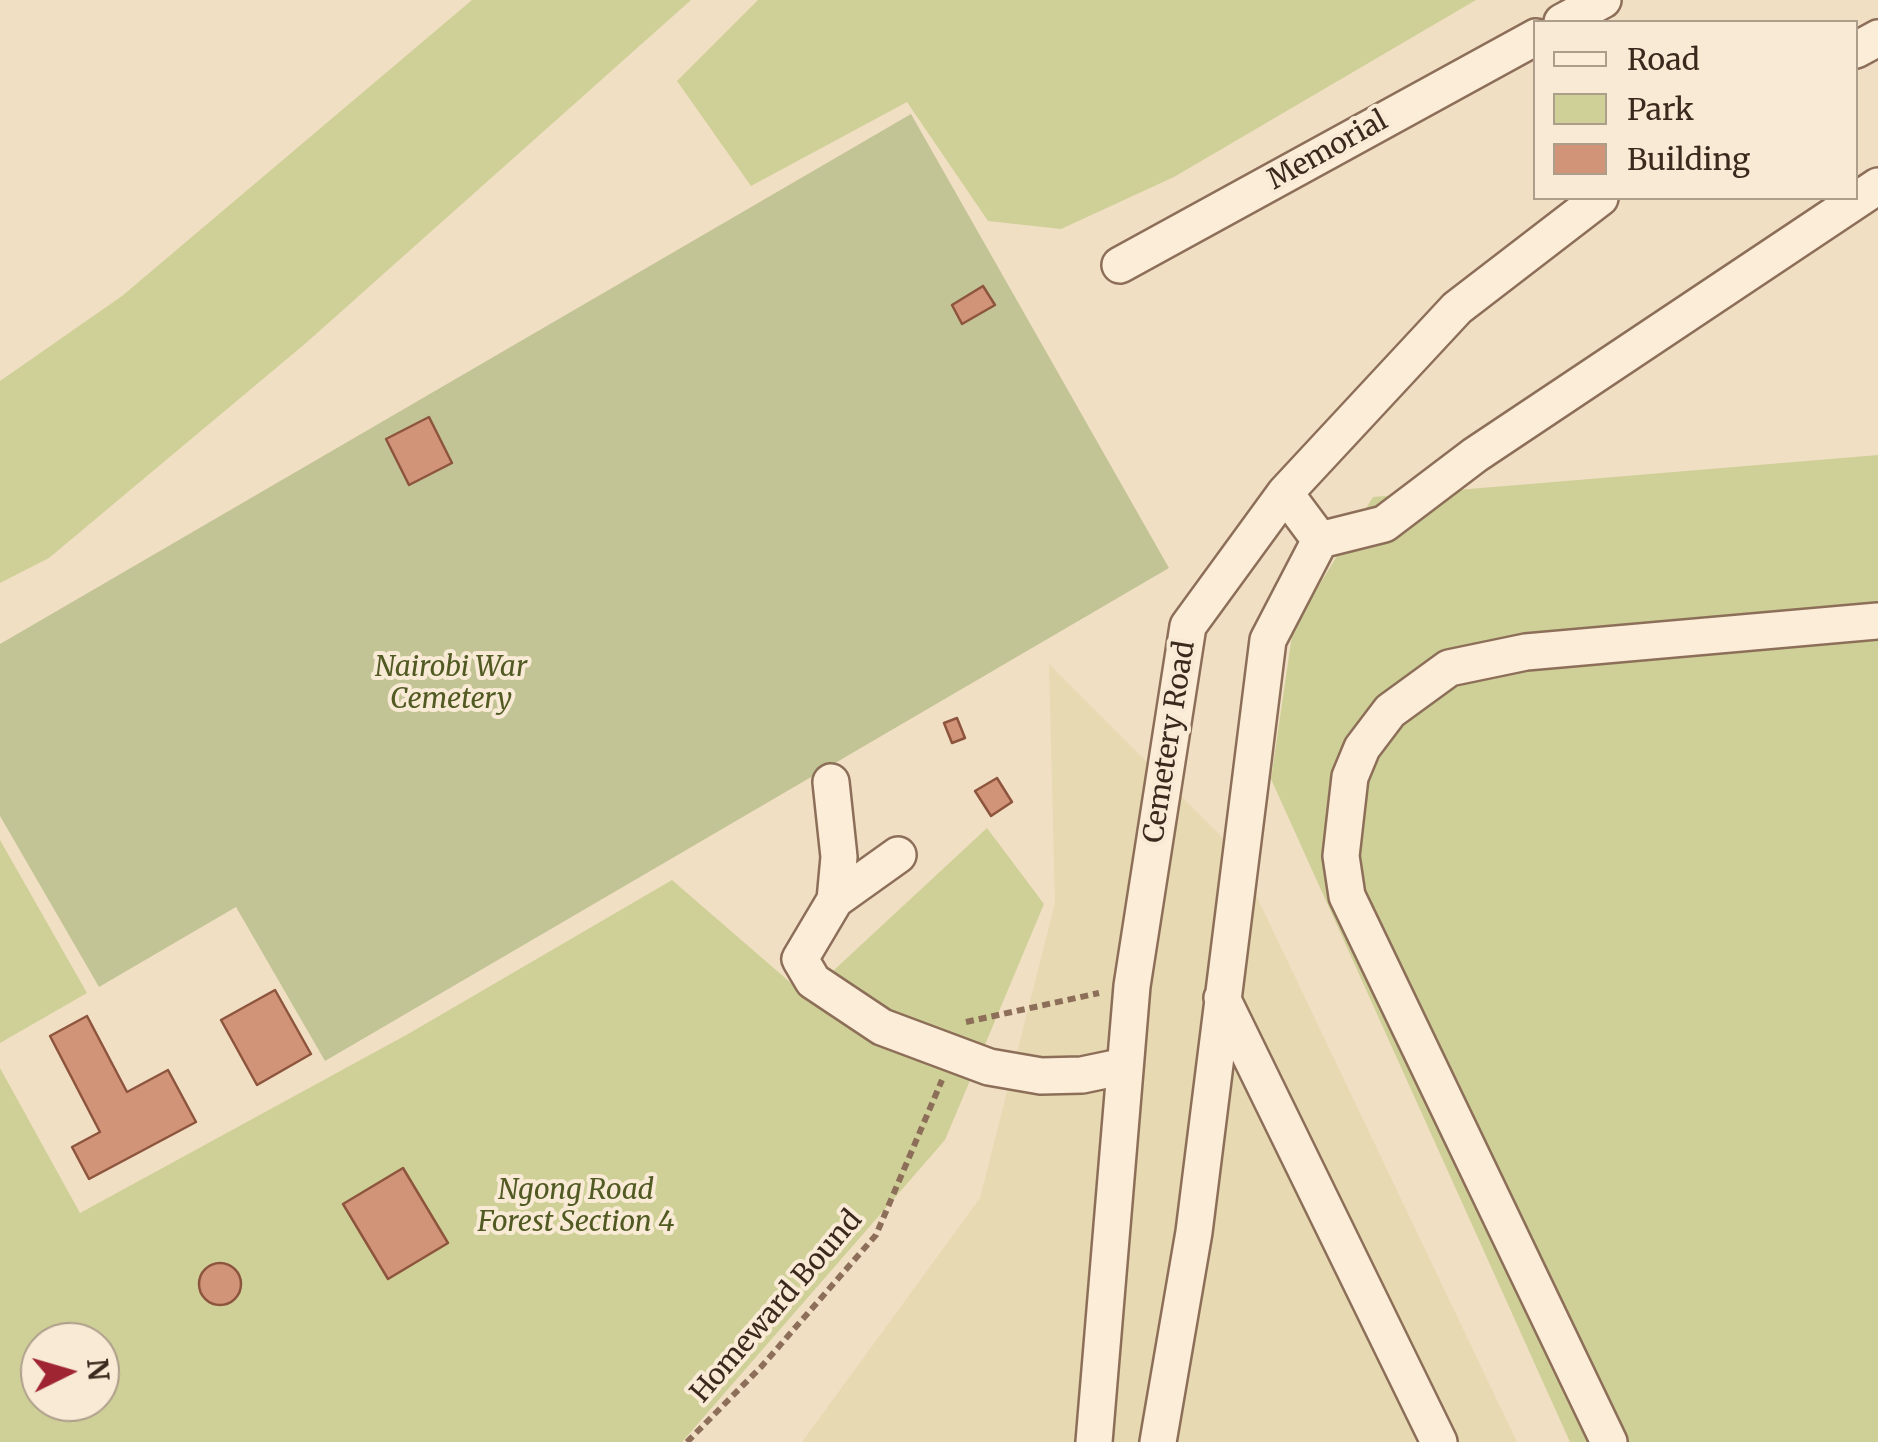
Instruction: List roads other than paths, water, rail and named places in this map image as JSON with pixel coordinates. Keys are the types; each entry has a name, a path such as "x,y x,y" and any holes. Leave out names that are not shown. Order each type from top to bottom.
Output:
{"street":[{"path":"1566,20 1604,0"},
{"name":"Memorial","path":"1120,265 1533,39"},
{"name":"Cemetery Road","path":"1094,1442 1132,986 1188,626 1285,493 1457,308 1597,200"},
{"path":"1158,1442 1194,1232 1268,640 1320,540 1384,524 1475,456 1857,200"},
{"path":"1285,493 1320,540"},
{"path":"1609,1442 1347,896 1341,856 1350,777 1362,748 1390,711 1449,668 1467,662 1526,652 1878,621"},
{"path":"832,782 839,857 835,900"},
{"path":"898,854 835,900 805,944 802,969 813,981 882,1027 990,1067 1041,1076 1082,1076 1125,1066"},
{"path":"1222,997 1439,1442"}],"park label":[{"name":"Nairobi War Cemetery","path":"451,684"},
{"name":"Ngong Road Forest Section 4","path":"576,1207"}]}
